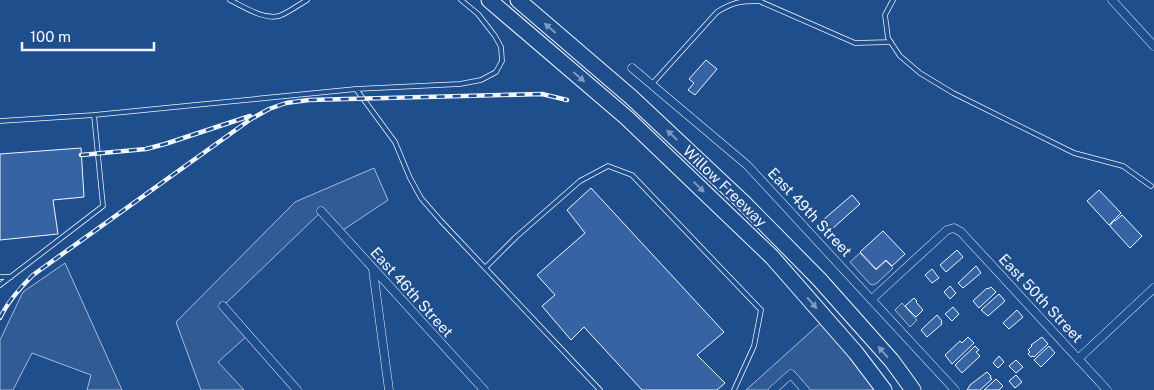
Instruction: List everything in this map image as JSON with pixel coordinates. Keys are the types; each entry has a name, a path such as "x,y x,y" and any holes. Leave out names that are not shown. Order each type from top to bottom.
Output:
{"highway":[{"name":"Willow Freeway","path":"489,0 627,118 772,257 856,353 884,390"},
{"name":"Willow Freeway","path":"518,0 631,97 744,203 818,279 892,362 913,390"}],"street":[{"path":"1115,1 1154,46"},
{"name":"East 49th Street","path":"632,68 747,164 956,390"},
{"name":"East 46th Street","path":"321,211 484,390"},
{"name":"East 50th Street","path":"872,299 947,230 954,228 961,232 1107,390"},
{"path":"374,270 388,390"},
{"path":"1078,359 1154,288"},
{"path":"223,306 297,390"},
{"path":"773,390 791,374 805,390"}],"lane":[{"path":"230,0 252,12 269,16 280,16 307,0"},
{"path":"0,121 94,115 356,89 460,84 481,80 496,72 502,62 501,47 478,14 462,0"},
{"path":"893,0 885,15 888,38 900,56 920,73 953,93 1074,152 1122,166 1151,186"},
{"path":"652,84 717,12 730,4 743,1 759,1 855,43 891,42"},
{"path":"356,89 395,142 410,178 421,198 600,390"},
{"path":"0,285 103,206 94,115"},
{"path":"485,268 516,237 580,181 608,166 632,175 761,310 754,346 734,390"},
{"path":"0,277 11,277"}],"shaded area":[{"path":"374,168 388,200 340,232 321,212 223,306 248,335 218,362 244,390 201,390 176,322 295,202"},
{"path":"860,253 876,270 886,261 893,268 877,283 870,284 850,262"},
{"path":"65,263 122,390 87,390 91,375 32,353 13,390 0,390 0,340 23,292"},
{"path":"902,303 917,320 910,327 895,310"},
{"path":"826,318 884,390 805,390 791,374 773,390 746,390"}],"building":[{"path":"706,60 717,69 695,95 688,90 694,83 689,79"},
{"path":"81,148 84,197 53,200 58,234 0,240 0,154"},
{"path":"591,188 724,332 697,355 725,383 717,390 642,390 584,327 571,340 542,306 555,295 537,275 585,233 567,210"},
{"path":"1099,190 1121,213 1109,225 1087,201"},
{"path":"852,195 860,204 832,229 823,220"},
{"path":"1122,215 1142,236 1130,248 1110,226 1114,220"},
{"path":"883,231 905,254 892,266 886,260 876,269 860,252"},
{"path":"957,250 963,257 946,272 940,265"},
{"path":"976,266 981,273 963,288 958,283"},
{"path":"932,269 939,278 932,283 925,275"},
{"path":"950,286 956,293 950,299 944,292"},
{"path":"991,287 996,292 979,308 973,301 987,288"},
{"path":"999,294 1005,301 988,316 981,310"},
{"path":"914,298 923,310 916,317 905,306"},
{"path":"953,307 959,314 952,321 945,314"},
{"path":"1017,310 1023,317 1009,329 1003,323"},
{"path":"937,315 942,324 927,337 921,330"},
{"path":"968,337 974,343 952,364 945,355 960,341 962,343"},
{"path":"1042,337 1048,344 1034,357 1031,357 1028,354 1030,352 1028,350 1031,345"},
{"path":"975,346 979,350 976,352 980,356 962,373 955,365"},
{"path":"1049,346 1055,353 1041,367 1034,360"},
{"path":"999,356 1004,362 998,368 993,363"},
{"path":"1016,360 1023,367 1016,373 1009,366"},
{"path":"987,372 992,379 980,390 967,390 970,385"},
{"path":"1016,375 1022,382 1015,388 1009,381"},
{"path":"996,379 1003,386 999,390 984,390"}],"railway":[{"path":"0,318 15,295 33,275 251,119 269,109 286,103 309,100 542,94 567,100"},
{"path":"81,155 146,149 250,116"}]}
